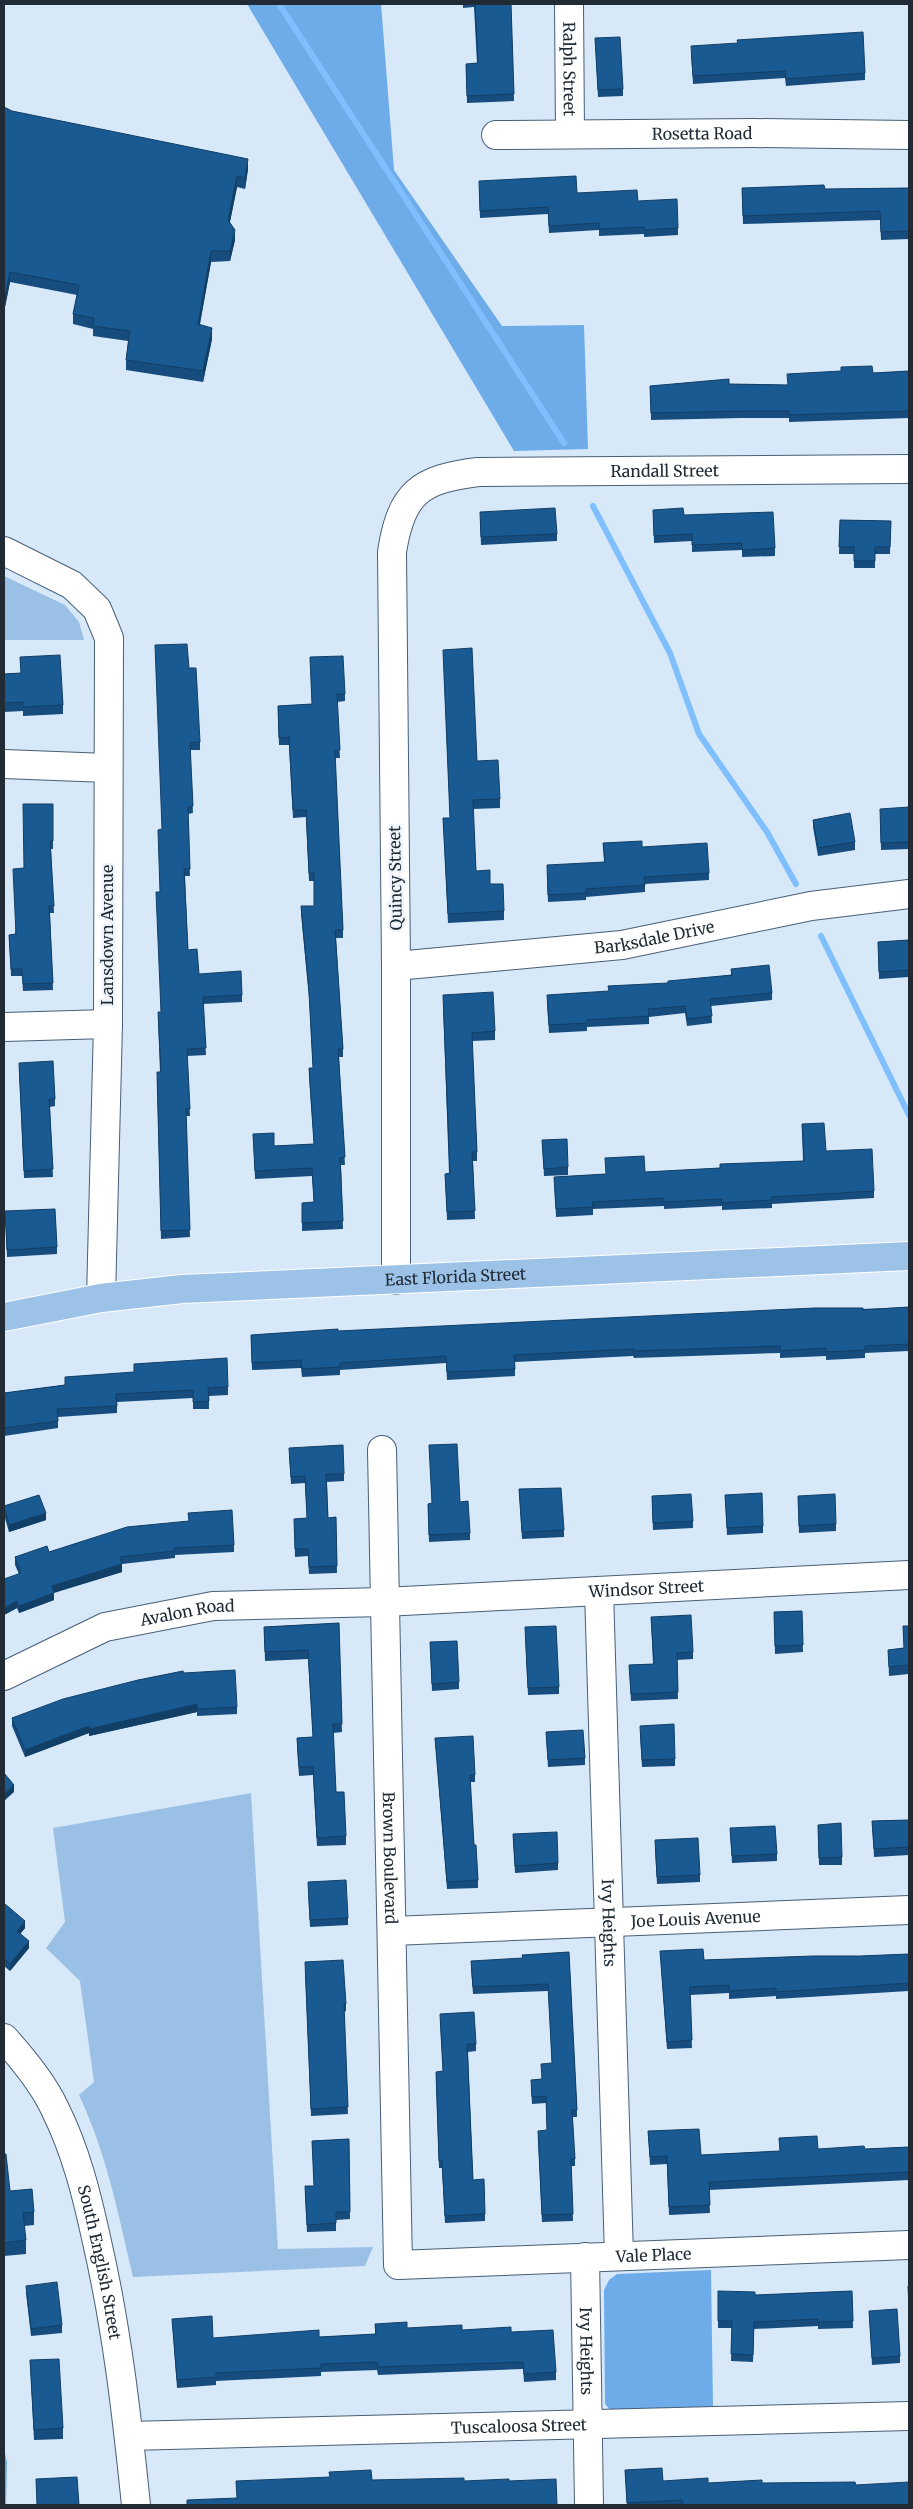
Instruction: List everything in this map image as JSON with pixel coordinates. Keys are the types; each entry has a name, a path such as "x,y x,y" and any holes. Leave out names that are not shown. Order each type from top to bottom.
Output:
{"main road":[{"name":"East Florida Street","path":"4,1317 101,1298 182,1289 909,1256"}],"street":[{"name":"Ralph Street","path":"569,4 570,134"},
{"name":"Rosetta Road","path":"496,135 909,135"},
{"name":"Randall Street","path":"424,485 452,475 478,472 909,469"},
{"name":"Quincy Street","path":"396,1280 396,966 392,552 396,526 405,505 424,485"},
{"name":"Lansdown Avenue","path":"4,550 72,585 97,609 109,638 107,768 108,1024 101,1298"},
{"path":"4,764 107,768"},
{"name":"Barksdale Drive","path":"396,966 622,945 811,906 909,894"},
{"path":"4,1027 108,1024"},
{"name":"Brown Boulevard","path":"382,1450 398,2265"},
{"name":"Windsor Street","path":"384,1602 909,1575"},
{"name":"Ivy Heights","path":"599,1591 619,2256"},
{"name":"Avalon Road","path":"4,1676 105,1626 213,1606 384,1602"},
{"name":"Joe Louis Avenue","path":"392,1931 610,1924 909,1910"},
{"name":"South English Street","path":"4,2038 54,2107 76,2158 104,2271 115,2328 136,2505"},
{"name":"Vale Place","path":"398,2265 585,2257 733,2254 909,2245"},
{"name":"Ivy Heights","path":"585,2257 589,2505"},
{"name":"Tuscaloosa Street","path":"129,2436 909,2416"}],"shaded area":[{"path":"247,4 381,4 394,170 502,326 584,325 588,449 514,451"},
{"path":"4,576 65,605 79,622 84,640 4,640"},
{"path":"251,1793 278,2249 373,2247 365,2266 133,2277 117,2207 104,2162 89,2117 79,2095 94,2082 80,1981 46,1948 65,1922 53,1828"},
{"path":"711,2270 713,2407 612,2412 605,2404 604,2290 609,2280 617,2274"},
{"path":"4,2449 7,2462 6,2505 4,2505"}],"building":[{"path":"475,4 511,4 514,94 467,96 466,64 478,63"},
{"path":"863,32 865,73 786,79 785,71 693,76 691,46 738,43 737,40"},
{"path":"620,37 623,89 598,90 595,38"},
{"path":"4,107 12,111 248,159 245,178 237,176 228,220 235,230 230,251 211,251 198,324 212,328 203,371 126,360 130,331 93,326 94,318 73,314 79,285 10,272 4,302"},
{"path":"576,176 577,193 637,190 638,201 677,199 678,228 644,230 644,227 599,229 599,223 549,226 548,207 480,211 479,181"},
{"path":"824,185 825,189 909,188 909,231 881,232 880,211 743,216 742,188"},
{"path":"872,366 873,373 909,371 909,411 789,415 789,411 651,413 650,386 729,379 729,384 788,385 787,374 841,371 841,367"},
{"path":"555,508 557,534 481,537 480,512"},
{"path":"683,508 684,515 773,512 775,548 742,550 742,543 692,545 692,534 654,536 653,510"},
{"path":"840,520 891,521 890,547 875,547 875,561 854,561 854,547 839,547"},
{"path":"187,644 189,668 196,668 200,742 190,743 193,806 188,807 190,869 184,869 188,950 197,949 199,974 241,971 242,995 203,997 206,1048 187,1049 190,1109 186,1109 190,1230 161,1231 157,1072 161,1072 158,1012 161,1012 156,892 160,892 158,830 162,829 155,645"},
{"path":"472,648 477,761 498,760 500,799 473,800 476,871 490,870 490,884 503,884 504,911 448,914 443,818 450,818 443,650"},
{"path":"60,655 63,705 23,707 23,702 4,703 4,674 21,673 20,657"},
{"path":"343,656 345,694 337,694 340,750 335,751 343,930 335,930 343,1049 338,1049 345,1157 340,1158 343,1221 302,1223 302,1203 314,1202 312,1168 255,1171 253,1134 274,1133 274,1146 314,1144 309,1068 313,1068 309,991 301,906 314,906 314,873 309,873 306,810 293,810 289,737 279,738 278,706 312,704 310,657"},
{"path":"23,804 53,804 53,841 50,841 54,906 49,906 53,983 23,984 22,969 11,969 9,935 16,934 13,869 24,868"},
{"path":"909,807 909,842 881,843 880,809"},
{"path":"850,813 855,842 818,848 813,820"},
{"path":"642,841 642,847 707,843 709,873 644,877 645,885 586,889 586,893 548,895 547,865 605,862 603,843"},
{"path":"909,940 909,970 879,972 878,942"},
{"path":"769,965 772,993 710,999 712,1016 687,1019 685,1006 648,1009 649,1016 587,1020 587,1023 549,1025 547,995 609,991 608,986 668,983 668,981 732,975 731,969"},
{"path":"493,992 495,1031 472,1033 477,1152 472,1152 475,1211 447,1212 445,1174 450,1173 443,995"},
{"path":"53,1061 55,1099 49,1099 53,1169 24,1171 19,1063"},
{"path":"824,1123 826,1151 872,1149 874,1191 771,1197 772,1200 722,1203 722,1199 664,1202 664,1198 592,1202 593,1207 556,1209 554,1177 606,1174 605,1158 644,1156 645,1172 720,1168 720,1164 804,1161 802,1124"},
{"path":"567,1139 568,1167 544,1169 542,1140"},
{"path":"55,1209 57,1247 7,1250 5,1211"},
{"path":"909,1307 909,1344 865,1346 865,1350 826,1352 826,1348 780,1351 780,1346 634,1351 633,1349 514,1355 515,1369 447,1372 446,1356 340,1363 340,1367 302,1369 301,1360 252,1363 251,1335 338,1329 338,1331 814,1308 863,1308 863,1310"},
{"path":"227,1358 228,1387 208,1388 209,1401 193,1402 193,1390 116,1394 117,1406 57,1409 58,1421 4,1428 4,1393 65,1385 65,1377 134,1372 134,1364"},
{"path":"457,1444 460,1502 468,1501 470,1533 429,1535 428,1504 432,1503 429,1445"},
{"path":"343,1445 344,1474 326,1474 328,1518 336,1517 337,1566 309,1567 308,1549 295,1549 294,1519 307,1518 305,1476 291,1477 289,1448"},
{"path":"561,1488 564,1530 522,1532 519,1489"},
{"path":"762,1493 763,1526 727,1528 725,1495"},
{"path":"691,1494 693,1521 653,1523 652,1496"},
{"path":"835,1494 836,1524 799,1526 798,1496"},
{"path":"39,1495 46,1513 9,1525 4,1506"},
{"path":"232,1510 234,1545 175,1548 175,1551 120,1557 122,1564 52,1586 54,1593 19,1606 17,1601 4,1608 4,1579 21,1573 15,1557 47,1546 49,1552 127,1527 189,1521 188,1513"},
{"path":"802,1611 803,1645 775,1646 774,1612"},
{"path":"691,1615 693,1652 677,1653 678,1692 631,1694 629,1665 654,1664 651,1617"},
{"path":"339,1623 342,1724 333,1724 336,1792 344,1792 346,1836 317,1838 313,1767 299,1767 297,1738 313,1737 308,1650 265,1652 264,1627"},
{"path":"556,1626 559,1687 528,1688 525,1627"},
{"path":"903,1626 909,1626 909,1665 889,1667 888,1650 904,1648"},
{"path":"457,1641 459,1682 432,1684 430,1642"},
{"path":"235,1670 237,1707 197,1709 197,1704 89,1729 89,1726 25,1750 12,1718 63,1699 138,1680 183,1671 184,1673"},
{"path":"674,1724 675,1759 642,1760 640,1726"},
{"path":"583,1730 585,1758 548,1760 546,1732"},
{"path":"473,1736 475,1775 470,1775 478,1880 447,1882 435,1738"},
{"path":"4,1773 14,1785 4,1794"},
{"path":"909,1820 909,1847 874,1849 872,1821"},
{"path":"841,1823 842,1857 819,1858 818,1825"},
{"path":"775,1826 777,1854 732,1856 730,1828"},
{"path":"557,1832 558,1863 515,1866 513,1834"},
{"path":"698,1838 700,1875 657,1877 655,1840"},
{"path":"346,1880 348,1918 310,1920 308,1882"},
{"path":"5,1904 25,1921 17,1931 29,1941 10,1964 4,1958"},
{"path":"703,1949 704,1960 909,1954 909,1983 776,1992 776,1988 729,1991 729,1985 690,1987 692,2040 667,2042 660,1951"},
{"path":"569,1952 577,2110 572,2110 575,2159 571,2159 573,2214 542,2215 538,2131 547,2130 546,2096 532,2097 531,2080 542,2079 541,2064 552,2063 548,1984 473,1987 471,1961 523,1958 522,1955"},
{"path":"343,1960 346,2004 344,2004 348,2107 311,2109 305,1962"},
{"path":"474,2012 476,2044 467,2044 473,2180 484,2179 485,2214 445,2216 442,2161 439,2161 436,2072 443,2071 440,2014"},
{"path":"699,2129 701,2155 780,2151 779,2138 817,2136 818,2149 864,2146 865,2149 909,2147 909,2172 709,2182 710,2205 669,2207 667,2156 650,2157 648,2131"},
{"path":"349,2139 350,2212 336,2212 336,2223 307,2225 305,2186 314,2186 312,2141"},
{"path":"4,2154 6,2154 10,2191 32,2189 34,2212 23,2213 26,2240 4,2243"},
{"path":"57,2282 62,2325 31,2329 26,2286"},
{"path":"718,2291 755,2292 755,2295 852,2291 853,2321 818,2322 818,2319 754,2322 753,2355 731,2354 732,2321 718,2321"},
{"path":"897,2309 900,2356 872,2358 869,2311"},
{"path":"212,2316 213,2338 319,2330 319,2337 376,2334 375,2324 407,2322 407,2328 462,2325 462,2330 511,2327 511,2332 553,2330 556,2372 524,2374 523,2362 378,2367 377,2362 321,2364 321,2368 216,2373 216,2377 177,2380 172,2319"},
{"path":"59,2359 63,2428 34,2430 30,2360"},
{"path":"662,2468 663,2481 708,2478 708,2483 762,2480 762,2483 855,2482 856,2485 909,2482 909,2505 683,2505 682,2500 627,2503 625,2470"},
{"path":"371,2470 372,2480 464,2478 464,2481 509,2479 509,2481 556,2479 557,2505 187,2505 187,2500 237,2498 236,2481 330,2477 329,2472"},
{"path":"77,2477 79,2505 37,2505 36,2479"}],"waterway":[{"path":"279,4 564,443"},
{"path":"593,506 670,653 699,734 767,832 796,884"},
{"path":"821,936 909,1115"}]}
